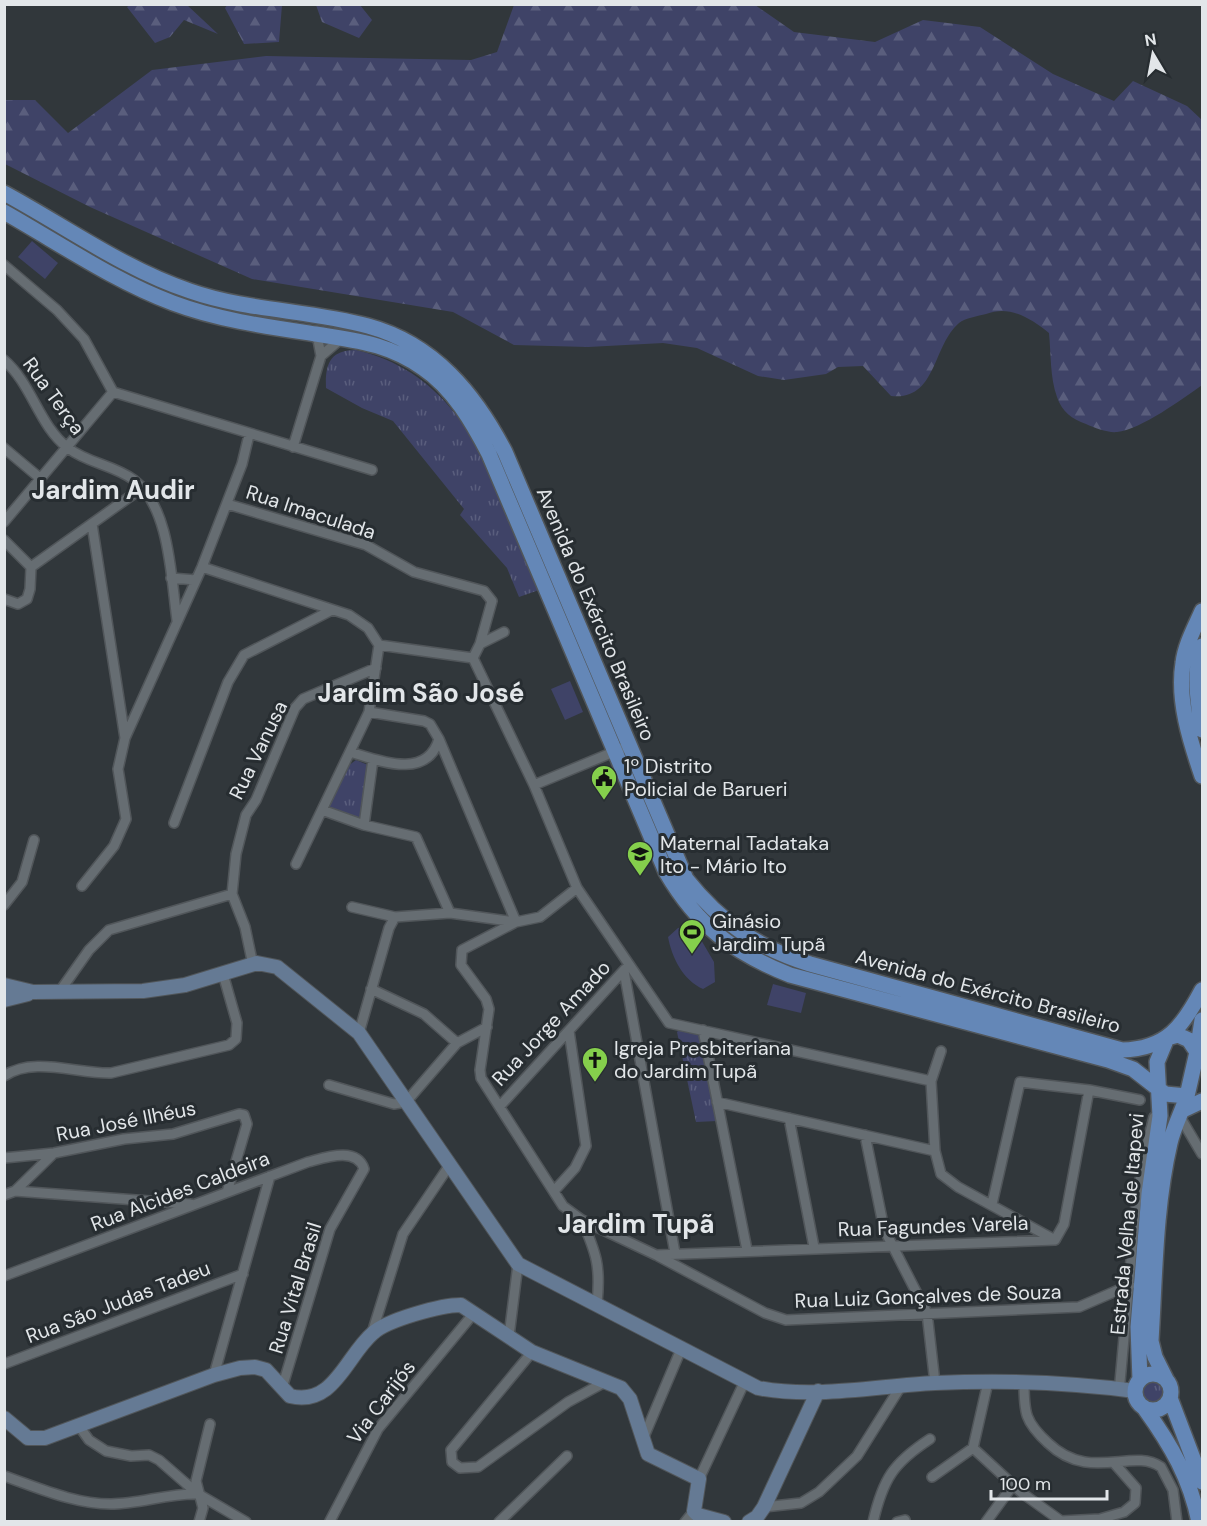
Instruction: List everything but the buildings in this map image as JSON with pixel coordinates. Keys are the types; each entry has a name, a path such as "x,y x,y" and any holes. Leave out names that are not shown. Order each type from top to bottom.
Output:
{"main road":[{"name":"Avenida do Exército Brasileiro","path":"4,193 154,277 189,291 227,302 377,329 405,341 450,372 466,390 492,428 621,748 652,843 677,891 706,927 742,953 790,975 1108,1060 1133,1069 1157,1092 1182,1104"},
{"name":"Avenida do Exército Brasileiro","path":"4,212 120,278 173,303 240,321 361,340 386,347 425,369 463,409 478,432 574,652 686,879 717,914 745,936 788,957 1101,1046 1138,1050 1167,1038"},
{"path":"361,340 377,329"},
{"path":"1203,611 1183,662 1182,686 1190,740 1203,776"},
{"path":"1203,646 1199,655 1197,686 1203,730"},
{"path":"5,992 161,989 253,964 270,964 282,970 358,1033 518,1264 682,1347 744,1383 785,1393 935,1383 1024,1382 1095,1387 1137,1384 1154,1374 1166,1379 1171,1388 1170,1398 1203,1482"},
{"name":"Estrada Velha de Itapevi","path":"1137,1384 1138,1327 1149,1194 1159,1127 1157,1092 1159,1053 1167,1038 1191,1011 1203,990"},
{"name":"Estrada Velha de Itapevi","path":"1166,1379 1155,1357 1151,1341 1158,1222 1169,1146 1182,1104 1199,1074 1197,1052 1203,1020"},
{"path":"1167,1038 1178,1035 1185,1037 1197,1052"},
{"path":"1182,1104 1203,1099"},
{"path":"4,1418 21,1434 34,1439 79,1426 214,1375 255,1366 270,1373 290,1396 302,1399 321,1393 372,1333 386,1325 452,1305 460,1305 532,1352 627,1393 642,1441 652,1457 699,1479 689,1516 698,1515 724,1521"},
{"path":"1095,1387 1120,1382 1137,1384"},
{"path":"1137,1384 1137,1401 1147,1412 1183,1467 1199,1521"},
{"path":"749,1521 757,1518 764,1507 818,1391"},
{"path":"1147,1412 1161,1409 1170,1398"}],"street":[{"path":"4,265 57,310 84,339 113,392 249,435 372,470"},
{"path":"293,447 321,356 318,340 313,334"},
{"path":"321,356 343,338"},
{"name":"Rua Terça","path":"4,360 18,372 45,419 69,449 125,475 142,488 158,511 177,620"},
{"path":"4,522 69,449 113,392"},
{"path":"82,886 114,846 126,819 118,769 125,738 202,567 242,464 249,435"},
{"path":"4,448 41,479"},
{"path":"31,567 142,488"},
{"name":"Rua Imaculada","path":"227,504 366,545 414,572 484,591 492,601 480,644 473,658"},
{"path":"92,524 125,738"},
{"path":"4,540 31,567 27,599 13,603 4,599"},
{"path":"202,567 360,620 379,645 369,712 296,864"},
{"path":"171,578 196,580"},
{"path":"174,823 228,682 244,655 332,610"},
{"path":"480,644 504,633"},
{"path":"379,645 473,658 534,785 577,888 626,968 669,1023 931,1081"},
{"name":"Rua Vanusa","path":"232,894 236,854 246,815 256,800 295,708 303,699 376,668"},
{"path":"352,907 395,917 450,913 516,921 439,739 430,724 369,712"},
{"path":"350,753 373,759 418,764 434,753 439,739"},
{"path":"534,785 621,748"},
{"path":"364,825 373,759"},
{"path":"322,810 364,825 409,834 420,842 450,913"},
{"path":"4,905 22,882 34,840"},
{"name":"Rua Luiz Gonçalves de Souza","path":"577,888 540,917 516,921 470,944 462,950 460,957 461,965 486,999 489,1008 480,1070 481,1078 563,1206 582,1220 778,1318 796,1320 1078,1307 1130,1285"},
{"path":"60,991 89,950 109,930 232,894 245,927 253,964"},
{"path":"358,1033 389,928 395,917"},
{"path":"626,968 675,1253"},
{"name":"Rua Jorge Amado","path":"500,1106 626,968"},
{"path":"4,1076 13,1070 30,1066 93,1074 111,1073 229,1045 236,1039 238,1028 222,974"},
{"path":"371,989 424,1014 457,1043"},
{"path":"329,1085 394,1104 406,1102 457,1043 487,1027"},
{"path":"703,1030 747,1250"},
{"path":"554,1191 575,1168 586,1146 569,1031"},
{"path":"941,1052 931,1081 935,1151 941,1173 948,1180 1055,1240"},
{"path":"992,1204 1020,1082 1089,1090 1140,1100"},
{"name":"Rua Fagundes Varela","path":"656,1255 892,1244 1055,1240 1064,1224 1089,1090"},
{"path":"1120,1382 1136,1203 1157,1092"},
{"path":"717,1102 935,1151"},
{"path":"1182,1104 1203,1154"},
{"name":"Rua José Ilhéus","path":"4,1158 54,1153 124,1139 184,1132 239,1114 244,1115 247,1124 227,1192"},
{"path":"789,1118 814,1247"},
{"path":"865,1135 882,1222 927,1313 935,1383"},
{"path":"4,1195 15,1191 54,1153"},
{"name":"Rua Alcides Caldeira","path":"4,1276 270,1176 331,1156 355,1157 361,1161 364,1169"},
{"path":"372,1333 403,1234 449,1166"},
{"name":"Rua Vital Brasil","path":"282,1388 330,1229 364,1169"},
{"path":"214,1375 270,1176"},
{"path":"15,1191 195,1205"},
{"path":"153,1202 159,1206 156,1219"},
{"path":"582,1220 597,1252 599,1266 597,1303"},
{"path":"509,1336 518,1264"},
{"name":"Rua São Judas Tadeu","path":"4,1364 243,1274"},
{"name":"Via Carijós","path":"330,1521 378,1429 474,1313"},
{"path":"642,1441 682,1347"},
{"path":"532,1352 455,1443 451,1450 452,1462 460,1468 478,1467 568,1402 605,1382"},
{"path":"932,1477 973,1448 988,1382"},
{"path":"1024,1382 1027,1418 1052,1446 1072,1461 1146,1462 1161,1467 1173,1490 1177,1521"},
{"path":"699,1479 744,1383"},
{"path":"764,1507 801,1503 819,1492 857,1456 901,1386"},
{"path":"199,1521 203,1508 196,1481 210,1424"},
{"path":"79,1426 89,1440 106,1451 124,1455 149,1455 159,1460 198,1494 246,1521"},
{"path":"873,1521 879,1496 893,1468 930,1439"},
{"path":"973,1448 1013,1485 1061,1521 1100,1520 1124,1512 1136,1503 1136,1488 1114,1463"},
{"path":"499,1521 567,1456"},
{"path":"4,1476 54,1494 100,1503 112,1504 181,1493 198,1494"},
{"path":"986,1521 1013,1485"}],"green space":[{"path":"228,4 282,5 279,42 244,44 225,8"},
{"path":"130,5 187,5 218,34 184,20 170,37 155,43 127,7"},
{"path":"316,5 360,5 372,20 359,38 322,22"},
{"path":"514,5 755,5 794,32 875,42 923,20 980,27 1053,74 1114,101 1133,81 1187,106 1202,120 1202,385 1161,413 1127,430 1113,432 1093,427 1072,417 1059,402 1053,382 1049,333 1035,322 1019,314 1003,311 972,317 959,323 943,345 926,381 917,390 906,395 891,396 863,366 838,367 826,374 784,380 758,376 697,348 663,343 588,347 514,345 453,312 252,279 90,207 5,164 5,100 35,100 68,133 152,70 266,56 471,60 497,52"},
{"path":"32,241 58,263 45,279 18,257"},
{"path":"356,350 396,364 428,385 454,412 476,444 494,479 539,590 519,597 507,568 460,515 464,509 393,421 362,408 326,388 328,365 331,360 340,353"},
{"path":"570,681 583,712 565,720 551,689"},
{"path":"356,760 368,765 361,818 358,819 329,810 328,807 348,766"},
{"name":"Ginásio Jardim Tupã","path":"693,926 714,962 715,982 703,989 684,974 668,937 678,928"},
{"path":"773,984 806,993 801,1013 767,1005"},
{"path":"679,1030 698,1033 702,1037 717,1121 696,1122 677,1032"},
{"path":"1154,1381 1162,1384 1165,1392 1162,1400 1154,1403 1146,1400 1143,1392 1146,1384"}],"place":[{"name":"1º Distrito Policial de Barueri","path":"604,801"},
{"name":"Maternal Tadataka Ito - Mário Ito","path":"640,877"},
{"name":"Ginásio Jardim Tupã","path":"692,955"},
{"name":"Igreja Presbiteriana do Jardim Tupã","path":"595,1083"}],"district":[{"name":"Jardim Audir","path":"113,490"},
{"name":"Jardim São José","path":"421,693"},
{"name":"Jardim Tupã","path":"636,1224"}]}
